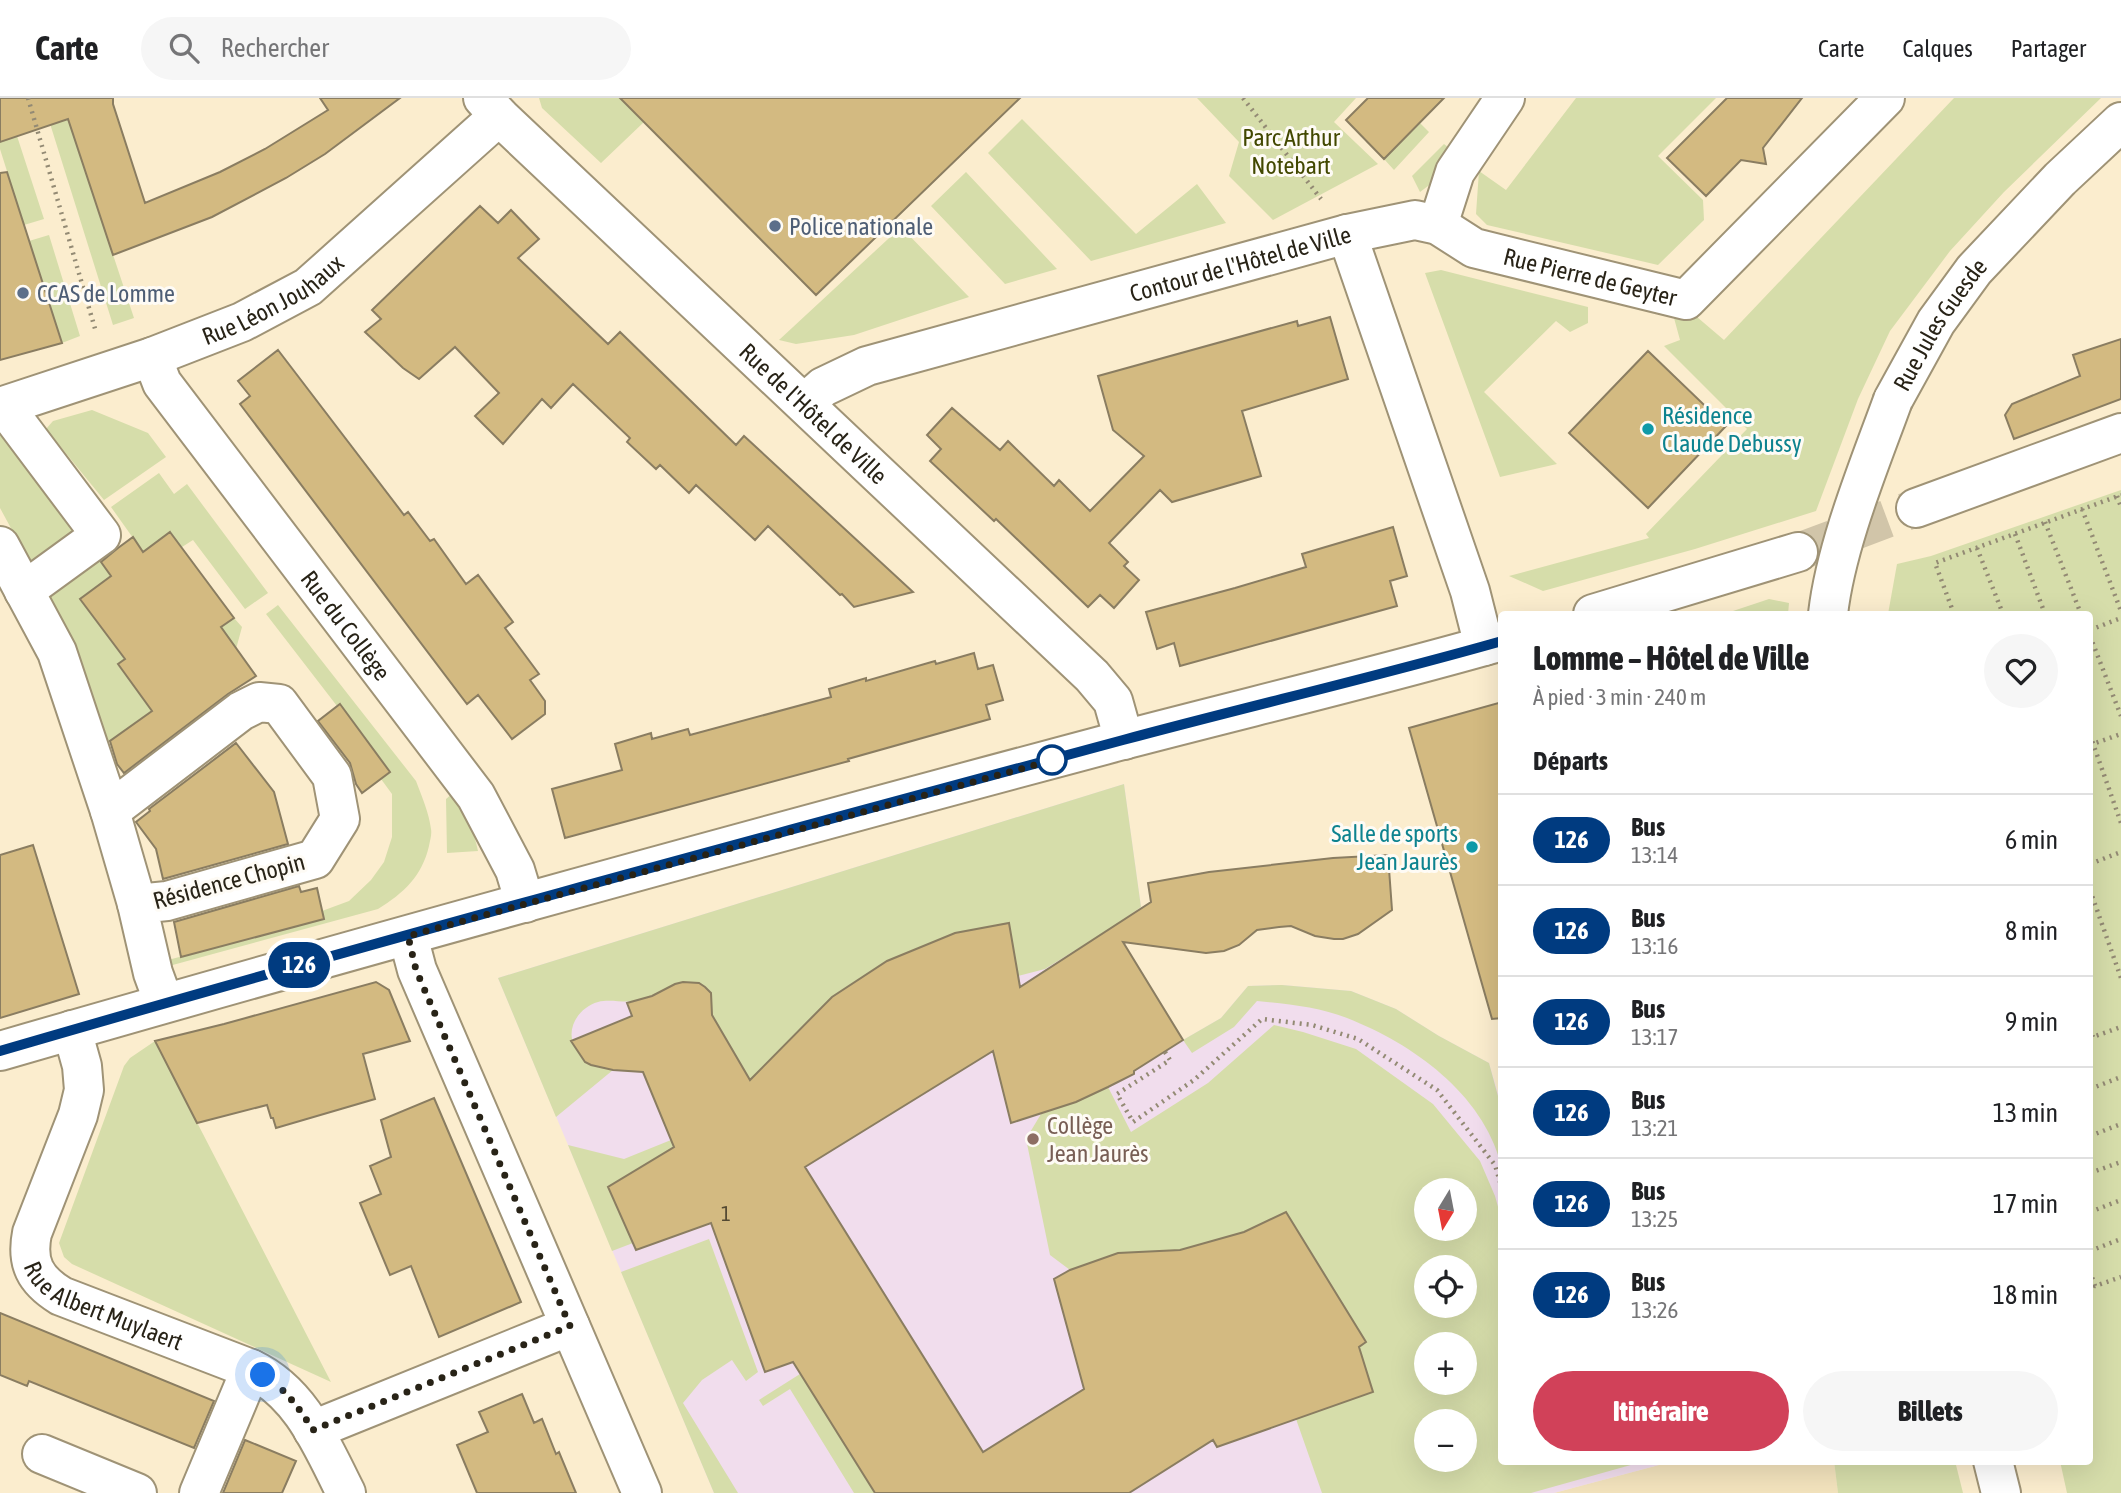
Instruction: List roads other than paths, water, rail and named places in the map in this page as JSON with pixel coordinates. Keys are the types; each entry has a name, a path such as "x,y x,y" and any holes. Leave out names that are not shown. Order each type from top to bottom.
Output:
{"street":[{"path":"1438,225 1455,172 1505,98"},
{"name":"Rue Pierre de Geyter","path":"1347,234 1415,220 1438,225 1474,248 1686,300 1885,98"},
{"name":"Rue Léon Jouhaux","path":"2,406 152,357 242,322 308,287 491,107"},
{"name":"Rue de l'Hôtel de Ville","path":"491,107 1104,688 1113,701 1124,740"},
{"name":"Rue Jules Guesde","path":"1828,611 1831,590 1845,539 1893,400 1936,321 1974,270 2060,179 2121,122"},
{"name":"Contour de l'Hôtel de Ville","path":"805,403 823,387 867,366 1347,234 1470,591 1493,643"},
{"name":"Rue du Collège","path":"152,357 162,383 476,796 515,870 525,903"},
{"path":"2,406 101,535 24,591"},
{"path":"1916,508 2121,433"},
{"name":"Résidence Chopin","path":"0,546 57,652 110,811 137,904 153,973 164,1003"},
{"path":"1603,611 1798,552"},
{"path":"0,1051 362,947 1124,740 1380,675 1493,643"},
{"name":"Résidence Chopin","path":"110,811 241,711 259,702 279,704 332,776 340,819 315,859 167,901 137,904"},
{"path":"408,936 416,970 642,1493"},
{"name":"Rue Albert Muylaert","path":"72,1030 82,1066 84,1090 78,1115 32,1233 30,1254 35,1271 46,1286 61,1296 251,1370 274,1382 299,1409 313,1430 332,1485"},
{"path":"313,1430 570,1326"},
{"path":"199,1493 251,1370"},
{"path":"42,1454 137,1493"},
{"path":"1994,1465 2001,1493"}],"tunnel":[{"path":"1798,552 1916,508"}],"place":[{"name":"Police nationale","path":"775,226"},
{"name":"CCAS de Lomme","path":"23,293"},
{"name":"Résidence Claude Debussy","path":"1648,429"},
{"name":"Salle de sports Jean Jaurès","path":"1472,847"},
{"name":"Collège Jean Jaurès","path":"1033,1139"}],"park label":[{"name":"Parc Arthur Notebart","path":"1291,151"}]}
